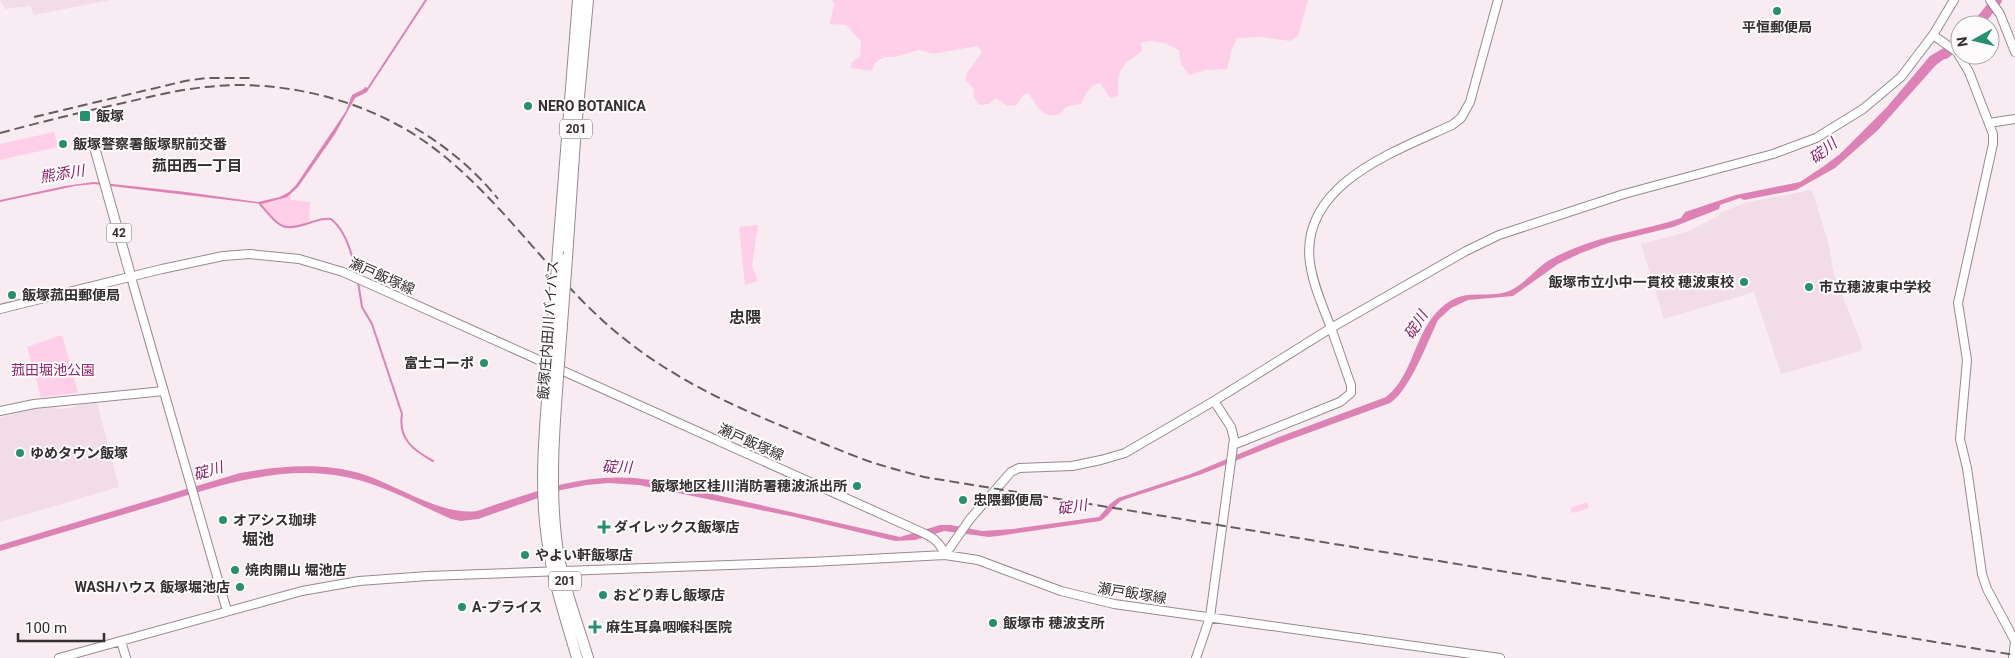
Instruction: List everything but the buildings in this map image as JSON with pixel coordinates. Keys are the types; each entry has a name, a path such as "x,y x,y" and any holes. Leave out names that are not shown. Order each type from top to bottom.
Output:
{"highway":[{"name":"飯塚庄内田川バイパス","path":"577,658 557,571 556,538 548,504 547,476 554,375 558,250 578,0"},
{"name":"飯塚庄内田川バイパス","path":"554,375 567,258 575,140 588,0"},
{"name":"飯塚庄内田川バイパス","path":"557,571 588,658"}],"main road":[{"name":"42","path":"93,142 131,277"}],"street":[{"path":"1233,445 1346,398 1351,393 1351,386 1322,307 1310,264 1310,243 1316,220 1322,209 1337,191 1369,164 1452,125 1461,118 1470,102 1498,0"},
{"path":"59,658 302,591 360,581 409,577 945,555 970,519 995,488 1011,472 1019,468 1072,466 1125,453 1214,401 1331,328 1466,251 1499,235 1624,194 1772,154 1816,138 1863,109 1916,60 1933,36 1954,0"},
{"path":"1990,0 2000,14 2015,52"},
{"path":"1933,36 1957,52 1969,72 1993,134 1958,303 1967,360 1960,439 1967,468 1982,574 1987,589 2015,640 2013,658"},
{"path":"1989,123 2015,119"},
{"name":"瀬戸飯塚線","path":"0,309 207,259 250,254 299,259 354,277 935,538 941,544 945,555 978,560 1036,583 1114,604 1500,658"},
{"path":"131,277 227,611"},
{"path":"0,411 34,404 164,391"},
{"path":"1196,658 1210,617 1234,434 1214,401"},
{"path":"121,640 126,658"}],"shaded area":[{"path":"0,0 110,0 34,15 30,6 5,9"},
{"path":"1947,46 1950,48 1950,55 1936,65 1878,130 1835,168 1796,190 1744,200 1740,198 1720,205 1719,209 1673,227 1608,243 1558,264 1513,296 1468,300 1451,308 1438,320 1411,377 1397,397 1390,403 1202,474 1123,500 1100,521 989,537 944,531 915,540 895,541 795,517 639,485 608,483 561,490 478,519 461,521 451,519 373,484 346,477 295,473 244,480 219,486 0,551 0,545 240,473 301,466 332,468 362,474 419,499 449,509 463,511 477,511 562,484 605,478 628,478 651,480 900,537 940,525 951,525 982,531 1013,529 1099,517 1118,498 1191,474 1279,437 1386,397 1403,377 1419,341 1432,318 1441,308 1458,297 1509,291 1548,261 1588,243 1681,218 1685,212 1736,195 1800,182 1840,154 1887,107 1930,56"},
{"path":"365,87 368,88 367,92 355,98 335,134 298,187 287,197 262,204 94,184 75,186 0,202 0,200 65,186 94,182 258,202 280,197 296,185 346,111 352,95"},
{"name":"飯塚市立小中一貫校 穂波東校","path":"1812,190 1829,245 1833,271 1863,348 1860,351 1781,374 1754,292 1664,319 1641,244 1687,232 1719,216 1720,213 1744,203"},
{"path":"97,403 119,487 0,522 0,418 28,410 53,407 58,409 71,408"}],"green space":[{"path":"832,0 1308,0 1298,36 1290,41 1262,37 1237,38 1227,69 1205,70 1189,75 1181,64 1179,50 1156,41 1141,43 1142,51 1125,64 1122,69 1118,80 1119,95 1110,98 1100,83 1096,84 1088,91 1081,104 1068,106 1060,114 1054,116 1041,110 1029,93 1023,95 1017,105 1007,106 996,98 989,104 979,105 974,97 973,88 965,80 967,73 982,52 977,46 933,54 919,50 894,57 884,57 875,63 871,71 851,68 852,62 860,57 861,41 846,25 830,24 834,4"},
{"path":"54,132 58,147 0,160 0,144"},
{"path":"291,195 291,200 310,202 309,221 300,225 287,226 272,217 262,204"},
{"path":"758,225 752,266 758,281 745,285 739,227"},
{"name":"菰田堀池公園","path":"62,335 78,393 41,397 27,347"},
{"path":"1587,502 1589,508 1572,513 1570,508"}],"waterway":[{"path":"367,90 426,0"},
{"name":"碇川","path":"1985,15 1997,0"},
{"name":"碇川","path":"1945,54 1950,50"},
{"path":"260,204 282,226 294,227 322,219 331,219 345,237 356,275"},
{"path":"358,282 362,307 372,324 402,414 402,430 408,443 419,453 433,461"}],"railway":[{"path":"34,117 185,81 206,78 252,78"},
{"path":"0,133 181,90 205,87 239,85 286,88 332,98 376,114 396,124 428,144 448,160 467,176 495,205 586,305 627,341 665,368 725,401 868,461 924,477 2015,655"},
{"path":"415,128 460,160 480,178 498,199"}],"place":[{"name":"平恒郵便局","path":"1777,11"},
{"name":"NERO BOTANICA","path":"528,106"},
{"name":"飯塚","path":"85,116"},
{"name":"飯塚警察署飯塚駅前交番","path":"63,144"},
{"name":"飯塚市立小中一貫校 穂波東校","path":"1744,282"},
{"name":"市立穂波東中学校","path":"1809,287"},
{"name":"飯塚菰田郵便局","path":"12,295"},
{"name":"富士コーポ","path":"484,363"},
{"name":"ゆめタウン飯塚","path":"20,453"},
{"name":"飯塚地区桂川消防署穂波派出所","path":"857,486"},
{"name":"忠隈郵便局","path":"963,500"},
{"name":"オアシス珈琲","path":"223,520"},
{"name":"ダイレックス飯塚店","path":"604,527"},
{"name":"やよい軒飯塚店","path":"525,555"},
{"name":"焼肉開山 堀池店","path":"235,570"},
{"name":"WASHハウス 飯塚堀池店","path":"240,587"},
{"name":"おどり寿し飯塚店","path":"603,595"},
{"name":"A-プライス","path":"462,607"},
{"name":"飯塚市 穂波支所","path":"993,623"},
{"name":"麻生耳鼻咽喉科医院","path":"595,627"}],"district":[{"name":"菰田西一丁目","path":"197,166"},
{"name":"忠隈","path":"745,317"},
{"name":"堀池","path":"258,539"}],"water label":[{"name":"熊添川","path":"62,174"}]}
